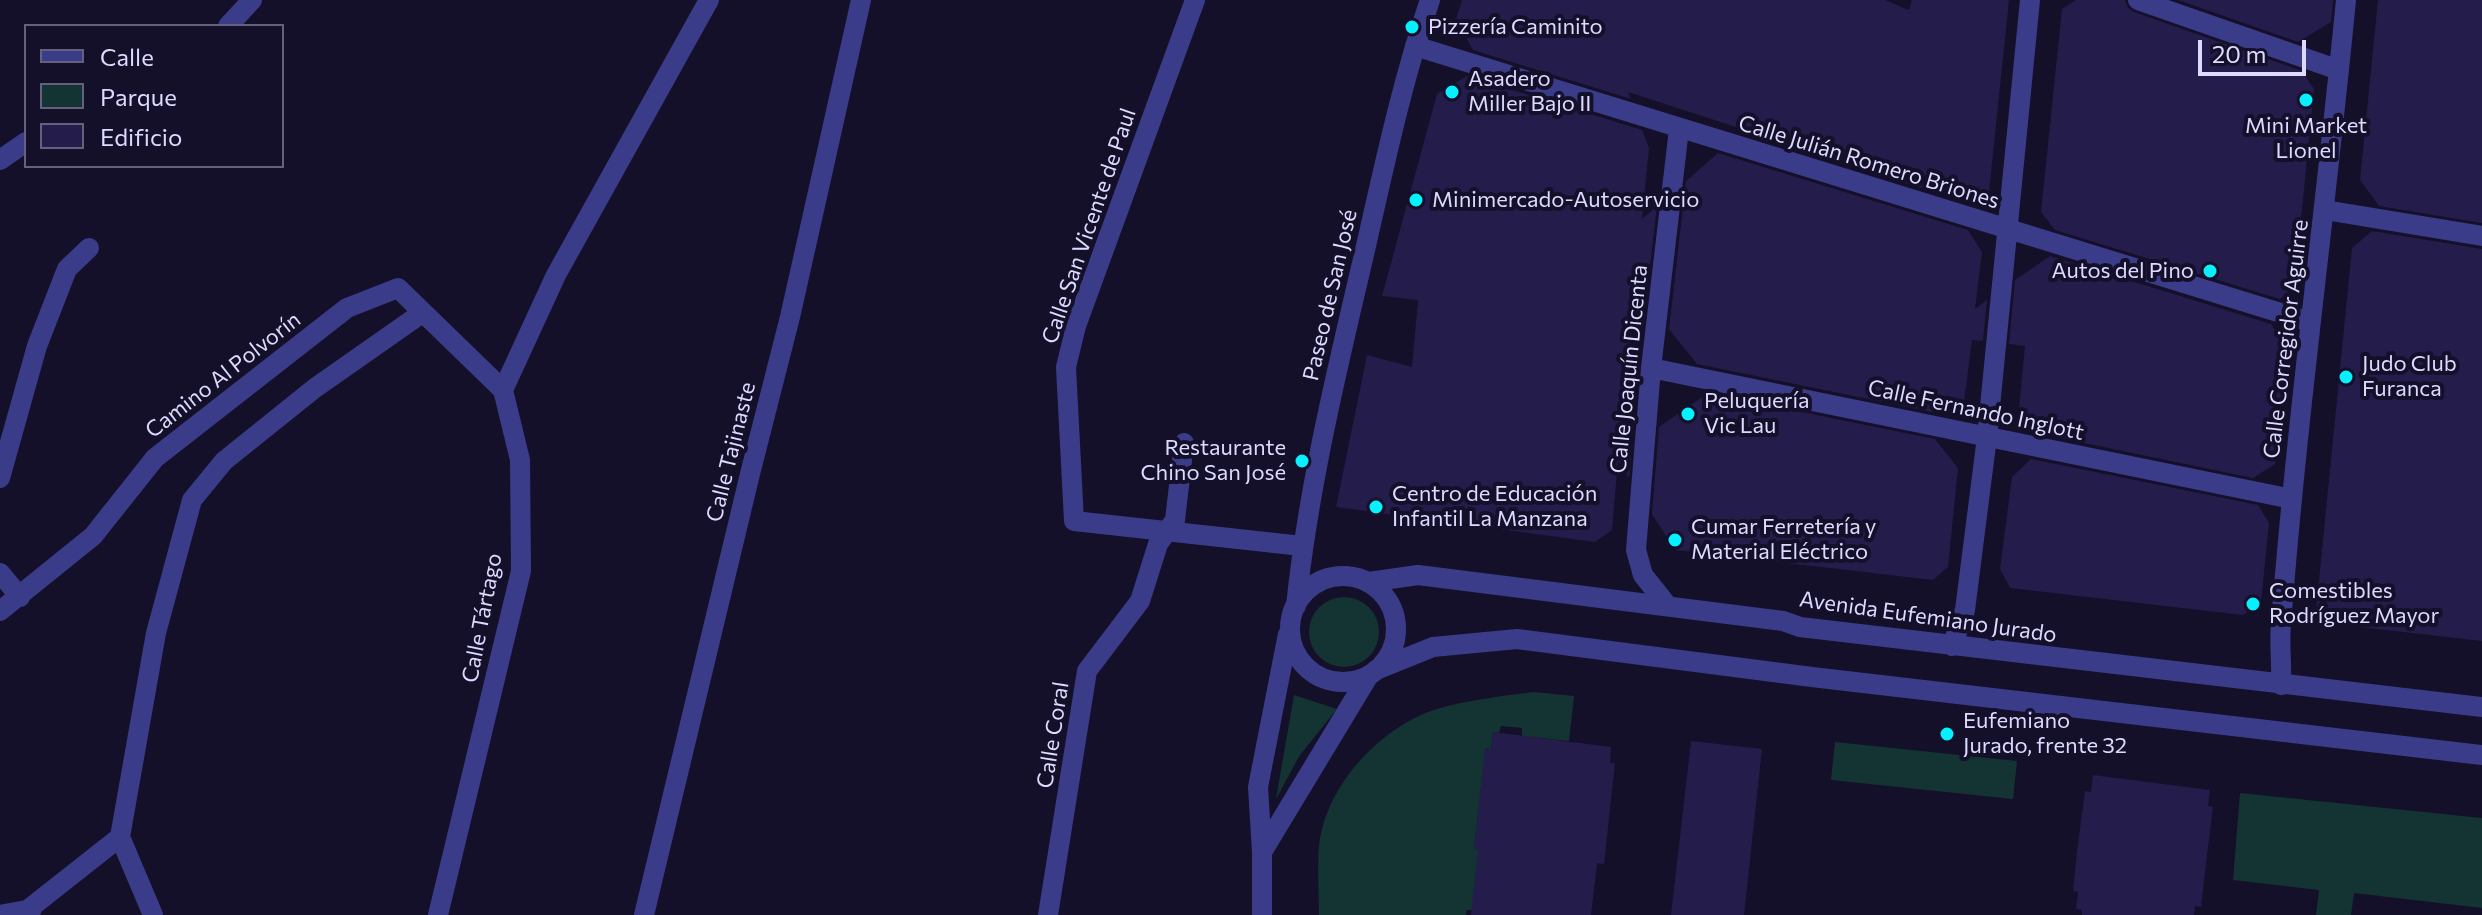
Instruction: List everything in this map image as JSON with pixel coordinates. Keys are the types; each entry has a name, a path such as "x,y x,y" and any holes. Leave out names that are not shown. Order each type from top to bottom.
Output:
{"street":[{"path":"230,24 252,0"},
{"path":"153,915 120,837 156,633 192,500 224,461 315,388 422,313 503,390 556,275 709,0"},
{"name":"Calle Tajinaste","path":"644,915 790,317 861,0"},
{"name":"Calle San Vicente de Paul","path":"1167,532 1074,521 1066,367 1076,326 1195,0"},
{"name":"Paseo de San José","path":"1261,909 1262,852 1258,787 1293,614 1302,546 1346,325 1415,46 1430,0"},
{"path":"1952,646 1965,610 1987,437 2030,0"},
{"path":"2138,0 2339,70"},
{"name":"Calle Corregidor Aguirre","path":"2281,685 2281,627 2292,499 2346,0"},
{"name":"Calle Julián Romero Briones","path":"1415,46 2310,322"},
{"name":"Calle Joaquín Dicenta","path":"1667,605 1643,575 1636,550 1651,368 1679,129"},
{"path":"0,160 24,143"},
{"path":"2325,210 2482,236"},
{"path":"0,478 37,346 67,269 89,248"},
{"name":"Camino Al Polvorín","path":"0,611 93,536 155,458 347,308 398,288 422,313"},
{"name":"Calle Fernando Inglott","path":"1651,368 2292,499"},
{"name":"Calle Tártago","path":"438,915 521,571 520,460 503,390"},
{"name":"Calle Coral","path":"1048,915 1087,671 1140,601 1158,544 1175,520 1184,443"},
{"path":"1167,532 1302,546"},
{"path":"0,573 20,597"},
{"name":"Avenida Eufemiano Jurado","path":"1369,582 1418,575 1667,605 1783,621 1800,627 1952,646 2482,707"},
{"path":"1262,852 1373,672 1388,657 1395,642 1396,624 1392,608 1382,593 1369,582 1353,576 1336,576 1319,582 1305,592 1293,614 1291,639 1307,668 1321,677 1337,681 1354,680 1373,672 1433,647 1517,639 1812,677 2482,755"},
{"path":"0,915 27,912 120,837"},
{"path":"1243,915 1261,909"}],"green space":[{"path":"1344,597 1369,607 1379,632 1369,657 1344,667 1319,657 1309,632 1319,607"},
{"path":"1534,692 1574,696 1569,741 1522,736 1522,728 1501,726 1499,733 1493,732 1491,749 1486,748 1474,849 1479,850 1472,910 1467,910 1466,915 1319,915 1318,855 1323,824 1344,781 1376,744 1395,730 1437,709"},
{"path":"1294,695 1337,709 1300,755 1276,799"},
{"path":"1835,742 2017,761 2013,799 1831,780"},
{"path":"2240,793 2482,818 2482,908 2354,893 2351,915 2316,915 2319,890 2233,880"}],"building":[{"path":"1462,0 1885,0 1909,10 1912,0 2009,0 1989,192 1976,205 1741,133 1745,130 1628,92 1631,99 1473,50 1456,19"},
{"path":"2076,0 2125,0 2134,12 2302,71 2314,89 2294,289 2280,299 2055,230 2041,212 2062,9"},
{"path":"2178,0 2333,0 2331,22 2298,42"},
{"path":"2378,0 2482,0 2482,223 2379,206 2360,180"},
{"path":"1467,76 1642,130 1649,148 1642,219 1657,206 1646,300 1636,288 1619,455 1632,446 1629,478 1618,460 1612,530 1595,542 1336,507 1367,355 1412,367 1418,300 1382,296 1437,94"},
{"path":"1718,153 1968,230 1982,252 1975,309 1987,300 1983,341 1972,340 1964,402 1942,414 1697,364 1669,329 1686,181"},
{"path":"2372,231 2482,249 2482,641 2325,623 2316,611 2352,248"},
{"path":"2050,256 2271,324 2287,349 2275,464 2253,478 2036,433 2019,409 2025,346 2009,344 2015,280"},
{"path":"1708,393 1935,439 1958,468 1948,567 1933,580 1675,550 1652,514 1659,427"},
{"path":"2031,459 2258,505 2269,523 2261,602 2243,615 2010,588 2000,569 2012,477"},
{"path":"1493,732 1611,747 1610,763 1615,763 1604,864 1597,863 1591,915 1471,915 1478,850 1474,849 1485,748 1491,749"},
{"path":"1691,741 1762,749 1744,915 1671,915"},
{"path":"2093,775 2210,790 2208,806 2213,807 2201,907 2195,906 2194,915 2082,915 2082,910 2076,909 2078,892 2073,891 2077,851 2085,791 2091,792"}],"place":[{"name":"Pizzería Caminito","path":"1412,27"},
{"name":"Asadero Miller Bajo II","path":"1452,92"},
{"name":"Mini Market Lionel","path":"2306,100"},
{"name":"Minimercado-Autoservicio","path":"1416,200"},
{"name":"Autos del Pino","path":"2210,271"},
{"name":"Judo Club Furanca","path":"2346,377"},
{"name":"Peluquería Vic Lau","path":"1688,414"},
{"name":"Restaurante Chino San José","path":"1302,461"},
{"name":"Centro de Educación Infantil La Manzana","path":"1376,507"},
{"name":"Cumar Ferretería y Material Eléctrico","path":"1675,540"},
{"name":"Comestibles Rodríguez Mayor","path":"2253,604"},
{"name":"Eufemiano Jurado, frente 32","path":"1947,734"}]}
